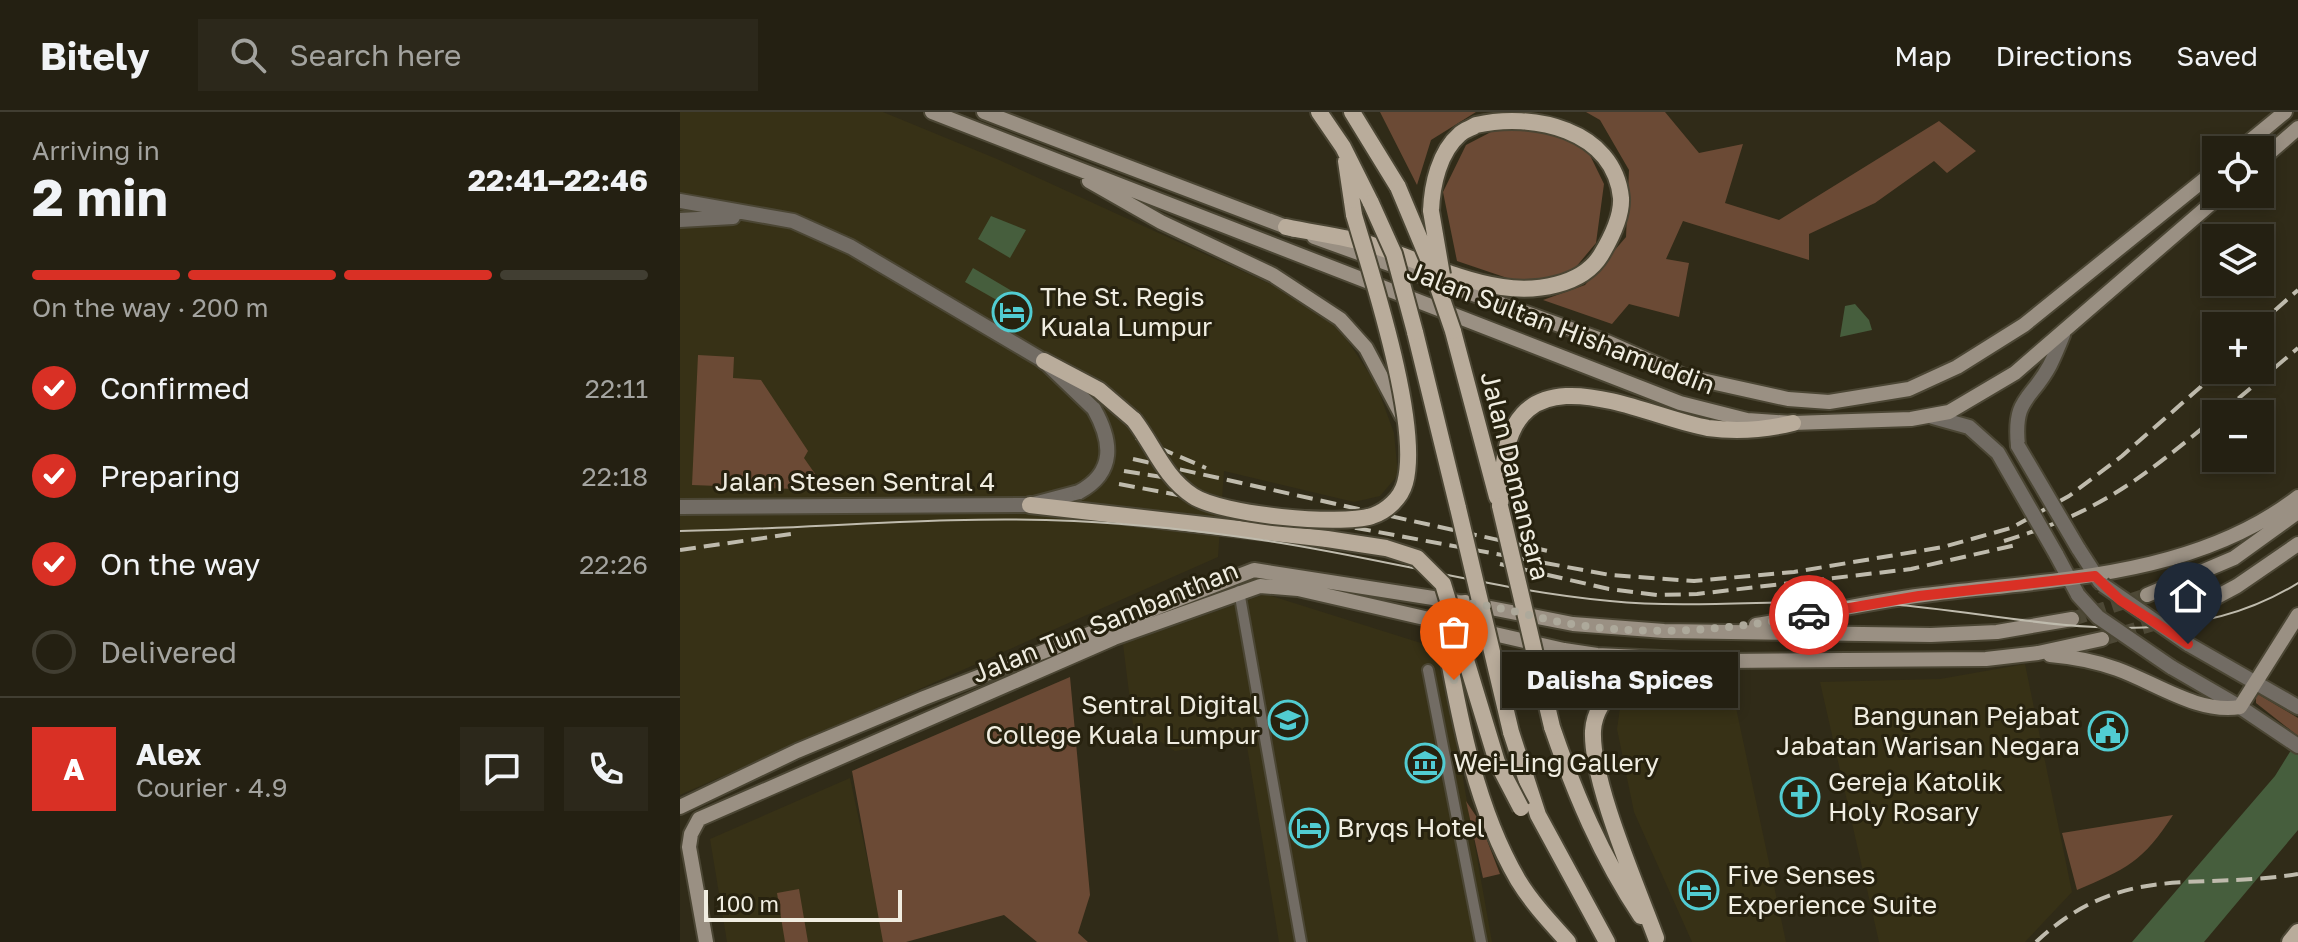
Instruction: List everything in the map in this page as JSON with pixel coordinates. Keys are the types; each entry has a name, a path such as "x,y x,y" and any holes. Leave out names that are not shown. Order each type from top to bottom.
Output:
{"main road":[{"name":"Jalan Sultan Hishamuddin","path":"932,112 1680,403 1747,420 1793,423 1933,417 1983,394 2063,335 2206,208"},
{"name":"Jalan Sultan Hishamuddin","path":"984,112 1286,227 1607,342 1684,376 1788,399 1829,402 1909,389 1957,367 2024,325 2072,289 2202,182"},
{"path":"1319,112 1343,147 1394,254 1511,732 1538,815 1594,922"},
{"name":"Jalan Damansara","path":"1352,112 1398,187 1429,261 1453,331 1500,506 1552,727 1575,795 1610,869 1657,940"},
{"path":"2256,136 2285,112"},
{"path":"1286,227 1367,243 1482,284 1516,289 1546,287 1576,279 1599,258 1614,230 1621,199 1611,168 1593,143 1564,122 1530,113 1491,118 1460,134 1432,183 1431,211 1453,331"},
{"path":"2274,149 2298,128"},
{"path":"1044,361 1099,390 1134,420 1169,475 1196,498 1220,509 1307,519 1371,516 1390,507 1405,487 1409,466 1405,424 1387,329 1354,215 1343,147"},
{"path":"1049,157 1161,222 1273,275 1330,311 1366,348 1405,424"},
{"path":"1500,506 1506,449 1511,437 1534,406 1549,397 1595,397 1706,428 1756,431 1793,423"},
{"path":"1725,630 1919,596 2069,578 2099,581 2225,541 2298,497"},
{"path":"1030,505 1327,539 1386,548 1417,558 1443,584 1497,762 1521,808 1607,942"},
{"path":"2147,595 2234,558 2298,512"},
{"path":"2181,616 2237,586 2298,544"},
{"name":"Jalan Tun Sambanthan","path":"680,807 797,751 924,698 1248,571 1310,577 1573,624 1664,631 1931,635 1997,632 2072,619"},
{"name":"Jalan Tun Sambanthan","path":"685,844 699,819 757,791 1114,638 1260,586 1298,589 1564,650 1670,660 1935,661 2038,653 2102,639"},
{"path":"1465,603 1448,607 1442,623 1470,755 1486,808 1519,880 1568,942"},
{"path":"2038,653 2080,658 2114,668 2212,707 2240,707 2298,615"},
{"path":"1657,940 1600,780 1593,729 1601,706 1618,686 1644,668 1670,660"},
{"path":"685,844 706,942"},
{"path":"2290,942 2298,932"}],"street":[{"path":"680,201 793,221 851,247 1044,361"},
{"path":"680,220 757,215"},
{"path":"2063,335 2050,366 2022,401 2016,426 2018,446 2078,548 2099,581 2188,644 2298,707"},
{"name":"Jalan Stesen Sentral 4","path":"680,507 1030,505 1079,492 1095,483 1106,463 1107,432 1094,409 1044,361"},
{"path":"1933,417 1969,427 1998,453 2078,595 2098,617 2171,667 2240,707 2298,746"},
{"path":"1239,591 1301,942"},
{"path":"1428,670 1481,942"}],"shaded area":[{"path":"680,112 883,112 997,159 1303,299 1342,332 1376,384 1394,433 1398,475 1380,496 1354,502 1224,471 1218,557 680,795"},
{"path":"1380,112 1476,112 1431,140 1417,185"},
{"path":"1586,112 1665,112 1699,153 1743,144 1725,203 1779,220 1939,121 1976,151 1947,173 1934,161 1875,203 1809,234 1809,260 1683,221 1666,259 1689,263 1679,317 1629,304 1612,324 1543,300 1585,285 1626,237 1629,170 1600,120"},
{"path":"1514,120 1585,145 1604,184 1596,243 1570,274 1538,283 1519,282 1457,261 1443,192 1466,145"},
{"path":"991,216 1026,230 1010,258 978,239"},
{"path":"973,268 1017,294 1009,307 965,282"},
{"path":"1855,304 1869,320 1872,330 1840,337 1845,306"},
{"path":"698,355 734,357 733,378 761,380 808,451 804,458 818,478 854,481 853,488 846,491 692,485"},
{"path":"1265,594 1440,649 1492,942 1279,942 1246,740 1175,751 1133,724 1123,644"},
{"path":"2025,664 2072,892 2025,942 1879,942 1820,682 1940,679"},
{"path":"1729,675 1786,942 1692,942 1634,812 1617,729 1622,694"},
{"path":"1070,677 1090,895 1078,933 1088,942 1037,942 1004,915 906,942 883,942 852,771"},
{"path":"2256,693 2298,718 2298,736 2256,703"},
{"path":"2298,739 2298,830 2204,942 2132,942 2275,776"},
{"path":"850,778 885,942 727,942 710,839"},
{"path":"1466,801 1480,822 1500,874 1483,878"},
{"path":"2173,815 2152,844 2132,862 2077,890 2062,833"},
{"path":"799,889 808,942 785,942 777,893"}],"tunnel":[{"path":"2072,619 2147,595"},
{"path":"2102,639 2181,616"}],"tram line":[{"path":"680,531 926,521 1097,522 1262,540 1523,589 1610,601 1680,604 1854,602 2098,627 2150,627 2200,621 2250,607 2298,583"}],"railway":[{"path":"2273,312 2298,290"},
{"path":"2237,400 2298,348"},
{"path":"1119,484 1610,575 1694,581 1794,572 1943,547 2011,528 2069,496 2122,456 2204,384"},
{"path":"2004,541 2067,518 2118,491 2202,428"},
{"path":"1136,438 1206,468"},
{"path":"1133,459 1548,551"},
{"path":"1124,471 1168,478"},
{"path":"680,550 798,533"},
{"path":"1500,564 1609,589 1657,595 1697,594 1911,569 2016,545"},
{"path":"2036,942 2068,917 2099,900 2130,889 2298,874"}],"way so far":[{"path":"1454,680 1442,623 1443,614 1456,603 1573,624 1664,631 1725,630 1809,615"}],"place":[{"name":"The St. Regis Kuala Lumpur","path":"1012,312"},
{"name":"Dalisha Spices","path":"1454,680"},
{"name":"Sentral Digital College Kuala Lumpur","path":"1288,720"},
{"name":"Bangunan Pejabat Jabatan Warisan Negara","path":"2108,731"},
{"name":"Wei-Ling Gallery","path":"1425,763"},
{"name":"Gereja Katolik Holy Rosary","path":"1800,797"},
{"name":"Bryqs Hotel","path":"1309,828"},
{"name":"Five Senses Experience Suite","path":"1699,890"}],"route":[{"path":"1809,615 1919,596 2095,576 2120,600 2188,644"}]}
